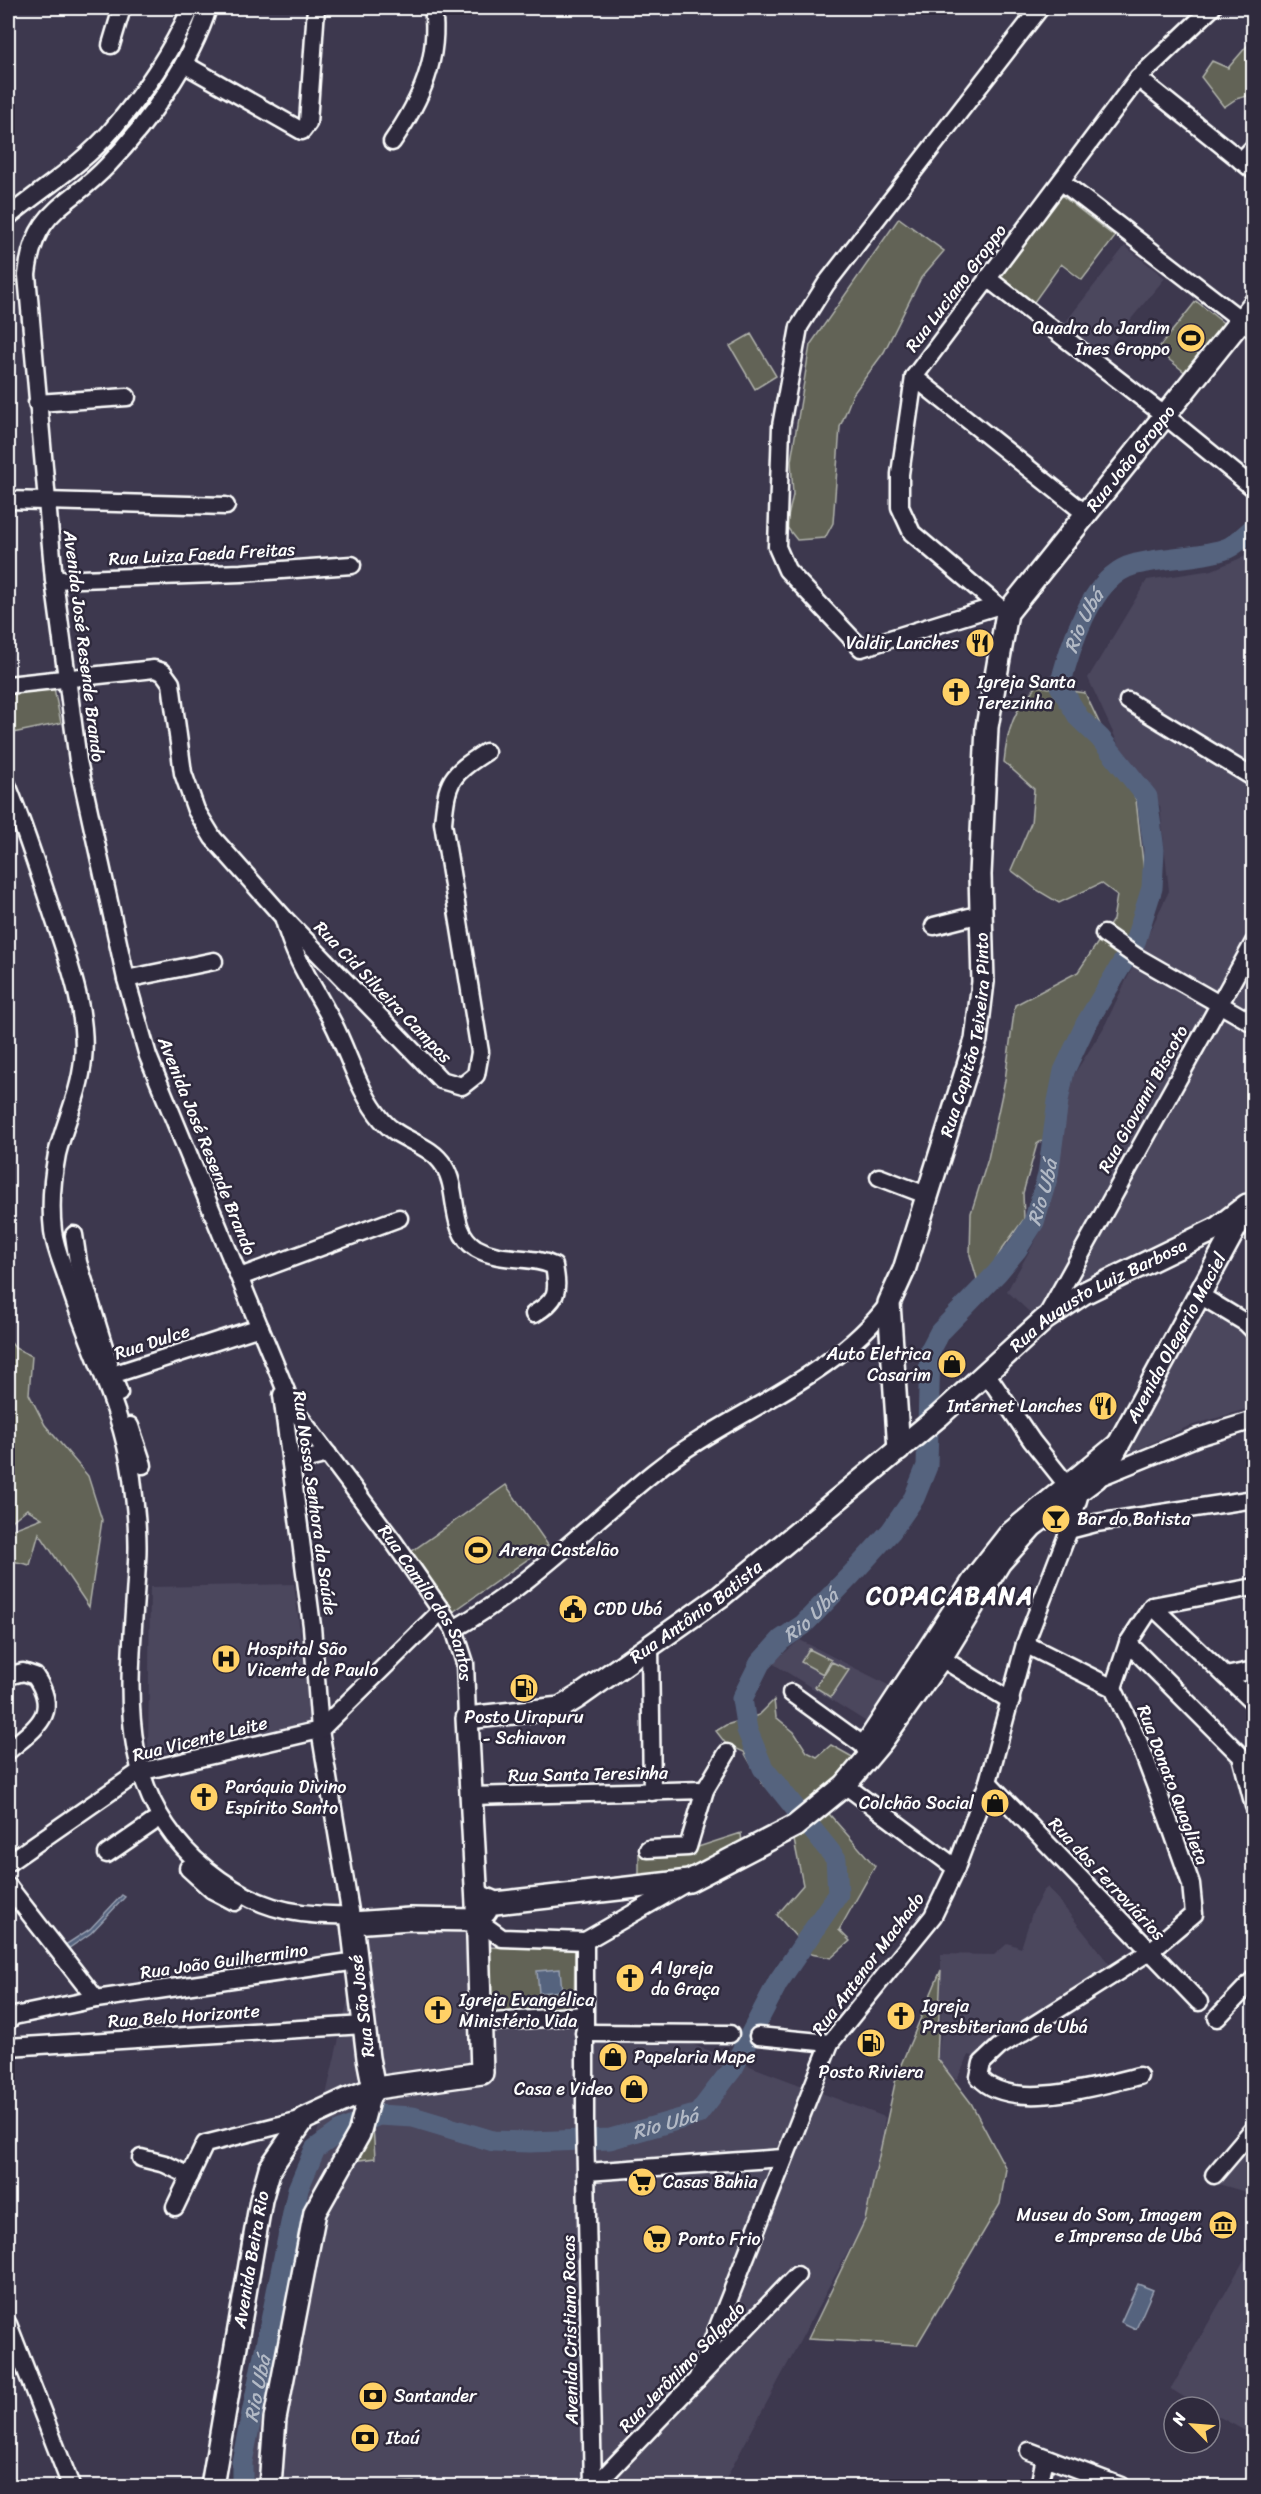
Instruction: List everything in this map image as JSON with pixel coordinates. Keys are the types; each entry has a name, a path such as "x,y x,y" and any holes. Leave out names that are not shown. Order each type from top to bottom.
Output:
{"main road":[{"name":"Rua João Groppo","path":"1002,610 1086,514 1164,415 1247,325 1254,304"},
{"name":"Rua Capitão Teixeira Pinto","path":"905,1444 890,1303 904,1270 976,1040 983,981 980,875 987,728 1002,610"},
{"name":"Rua Augusto Luiz Barbosa","path":"939,1416 1045,1319 1084,1293 1138,1264 1216,1229 1250,1200"},
{"name":"Avenida Olegario Maciel","path":"689,1881 795,1826 844,1785 866,1750 882,1741 941,1658 1000,1562 1032,1526 1079,1488 1114,1454 1250,1200"},
{"path":"1189,1243 1204,1250 1210,1262 1211,1273"},
{"name":"Rua Antônio Batista","path":"467,1718 560,1708 721,1596 939,1416"},
{"name":"Rua Camilo dos Santos","path":"362,2114 482,2073 477,1892 467,1718"},
{"path":"477,1892 481,1898 495,1903 689,1881"},
{"path":"351,1919 477,1920 495,1903"},
{"name":"Rua São José","path":"351,1919 364,2025 362,2114"},
{"path":"304,2119 362,2114"},
{"path":"270,2487 275,2420 315,2212 362,2114"},
{"name":"Avenida Beira Rio","path":"212,2487 261,2200 270,2168 304,2119"}],"street":[{"path":"111,45 122,8"},
{"path":"8,218 110,132 157,70 177,38 191,8"},
{"name":"Avenida José Resende Brando","path":"208,8 184,64 108,166 46,218 35,236 27,274 46,500 66,678 78,761 126,979 148,1056 259,1326"},
{"path":"184,64 302,131 308,123 316,8"},
{"path":"392,142 406,122 429,69 435,48 433,8"},
{"path":"1002,610 861,648 787,570 777,547 781,426 800,327 826,284 1040,8"},
{"name":"Rua Luciano Groppo","path":"1002,610 912,533 900,507 900,474 914,377 1138,78 1212,8"},
{"path":"1138,78 1247,166 1254,147"},
{"path":"1062,182 1247,325"},
{"path":"987,278 1164,415 1251,486"},
{"path":"914,377 1086,514"},
{"path":"37,403 126,396"},
{"path":"8,500 46,500 84,504 226,506"},
{"name":"Rua Luiza Faeda Freitas","path":"54,580 230,574 352,565"},
{"name":"Rua Cid Silveira Campos","path":"66,678 154,669 163,672 171,683 183,773 196,810 220,846 284,918 441,1080 462,1086 476,1075 480,1052 443,823 446,796 458,770 486,752"},
{"path":"8,685 66,678"},
{"path":"1128,701 1254,778"},
{"path":"8,787 25,828 68,960 84,1031 83,1061 78,1088 58,1153 51,1208 54,1237 74,1302 108,1378"},
{"path":"934,926 981,914"},
{"path":"284,918 293,952 333,1024 383,1123 437,1157 444,1167 453,1188 460,1230 466,1239 492,1256 514,1260 528,1258 554,1266 558,1287 551,1304 534,1314"},
{"path":"1110,938 1137,957 1254,1024"},
{"name":"Rua Giovanni Biscoto","path":"1045,1319 1254,942"},
{"path":"126,979 214,961"},
{"path":"879,1177 926,1195"},
{"path":"240,1277 399,1218"},
{"path":"74,1235 78,1262 123,1440 134,1497 138,1558 130,1675 130,1719 135,1774 152,1823 181,1861 224,1896 255,1909 287,1917 326,1914"},
{"path":"1068,1276 1072,1292 1077,1295 1084,1293"},
{"path":"1198,1294 1246,1323 1254,1331"},
{"path":"454,1629 553,1561 655,1471 829,1360 873,1325 890,1303"},
{"name":"Rua Dulce","path":"143,1465 108,1378 259,1326"},
{"name":"Rua Camilo dos Santos","path":"259,1326 293,1408 454,1629 465,1663 467,1718"},
{"path":"986,1372 1032,1441 1079,1488 1085,1515 1090,1521 1096,1523"},
{"name":"Rua Nossa Senhora da Saúde","path":"279,1373 312,1626 320,1730 351,1919"},
{"path":"791,1693 866,1750 975,1575 1008,1532 1079,1488 1198,1437 1254,1420"},
{"path":"1079,1488 1122,1437"},
{"path":"291,1463 328,1454"},
{"name":"Rua Antenor Machado","path":"697,2380 830,2043 933,1916 956,1868 988,1782 1025,1644 1069,1530 1079,1488"},
{"path":"1069,1530 1096,1523 1254,1498"},
{"path":"1025,1644 1113,1688 1128,1643 1152,1606 1254,1587"},
{"path":"1152,1606 1254,1703"},
{"path":"320,1730 442,1610"},
{"path":"1128,1643 1241,1756 1254,1806"},
{"path":"650,1647 652,1792"},
{"path":"941,1658 1011,1701"},
{"path":"1226,1676 1254,1670"},
{"path":"8,1676 23,1672 35,1676 48,1701 44,1715 34,1729 8,1751"},
{"name":"Rua Donato Quaglieta","path":"1113,1688 1144,1755 1191,1884 1194,1914 1149,1952 999,2047 982,2063 979,2077 987,2087 1005,2094 1051,2094 1093,2088 1139,2076"},
{"name":"Rua Vicente Leite","path":"8,1863 135,1774 320,1730"},
{"path":"648,1849 688,1847 705,1790 727,1753"},
{"path":"135,1774 173,1837 189,1854 235,1892 282,1911 326,1914 351,1919"},
{"name":"Rua dos Ferroviários","path":"988,1782 1149,1952 1199,2001"},
{"path":"844,1785 956,1868"},
{"name":"Rua Santa Teresinha","path":"471,1796 705,1790"},
{"path":"107,1854 152,1823"},
{"path":"477,1920 502,1938 585,1941 689,1881"},
{"path":"8,1886 96,1999"},
{"path":"585,1941 584,2033 730,2034"},
{"name":"Rua João Guilhermino","path":"8,2021 14,2016 96,1999 357,1961"},
{"path":"1217,2018 1254,1979"},
{"path":"481,2023 584,2015"},
{"name":"Rua Belo Horizonte","path":"8,2047 364,2025"},
{"name":"Avenida Cristiano Rocas","path":"584,2033 594,2487"},
{"path":"758,2036 830,2043"},
{"path":"175,2207 205,2144 304,2119"},
{"path":"1214,2175 1254,2128"},
{"path":"141,2158 165,2164 190,2176"},
{"path":"586,2165 783,2158"},
{"name":"Rua Jerônimo Salgado","path":"594,2487 797,2275"},
{"path":"8,2324 71,2487"},
{"path":"1029,2451 1121,2487"},
{"path":"1039,2487 1045,2458"}],"shaded area":[{"path":"1253,39 1253,57 1250,63 1253,67 1253,86 1247,96 1236,99 1224,107 1201,77 1212,61 1228,68"},
{"path":"1061,195 1115,237 1082,280 1061,264 1029,309 994,280"},
{"path":"899,218 944,251 921,278 884,352 853,394 840,427 833,523 825,538 797,540 786,526 793,495 791,461 810,345"},
{"path":"1125,246 1165,278 1103,353 1064,324"},
{"name":"Quadra do Jardim Ines Groppo","path":"1196,301 1226,325 1187,374 1157,350"},
{"path":"751,334 776,376 755,389 730,346"},
{"path":"1253,553 1253,1176 1238,1204 1189,1243 1039,1334 1039,1321 1007,1291 1040,1232 1071,1079 1103,1029 1169,891 1160,806 1121,750 1088,678 1147,580 1212,570"},
{"path":"1037,686 1085,693 1136,800 1145,881 1129,934 1056,1069 1053,1133 1037,1144 1023,1193 1024,1219 1002,1249 980,1289 970,1255 971,1213 988,1159 1005,1080 1015,1005 1078,972 1113,920 1117,895 1101,883 1059,903 1011,870 1031,823 1034,789 1004,762 1005,751 1017,712"},
{"path":"54,688 61,723 8,734 8,692"},
{"path":"1206,1302 1253,1339 1253,1407 1187,1427 1121,1457"},
{"path":"8,1339 15,1348 32,1356 29,1394 45,1425 88,1476 102,1520 89,1607 39,1533 30,1565 8,1560 8,1546 13,1529 42,1518 27,1509 8,1524"},
{"path":"287,1407 315,1448 295,1455"},
{"name":"Arena Castelão","path":"506,1485 548,1545 450,1614 408,1554"},
{"name":"Hospital São Vicente de Paulo","path":"294,1584 312,1728 148,1755 150,1587"},
{"path":"800,1640 896,1689 873,1726 772,1663"},
{"path":"809,1649 831,1660 823,1674 801,1662"},
{"path":"832,1662 849,1670 831,1697 815,1687"},
{"path":"774,1700 776,1717 794,1732 807,1752 817,1757 831,1745 856,1759 821,1793 830,1815 875,1866 839,1930 850,1941 831,1958 811,1954 777,1915 803,1885 794,1840 803,1817 784,1796 763,1785 744,1752 726,1744 716,1731 726,1725 759,1715"},
{"path":"741,1833 742,1846 690,1872 639,1880 639,1851 689,1850"},
{"path":"1048,1887 1110,1965 979,2058 969,2055 957,2079 936,2069 941,2033 941,1954 994,1955 1008,1943 1021,1948 1032,1913 1043,1891"},
{"path":"473,1924 591,1948 593,2035 665,2034 885,2117 872,2207 722,2486 236,2486 363,1934"},
{"path":"480,1947 575,1949 574,2014 485,2019"},
{"path":"941,1970 937,2058 971,2103 1006,2169 1000,2204 917,2345 808,2339 865,2220 897,2074"},
{"path":"373,2125 375,2158 351,2161 367,2127"},
{"path":"1253,2134 1253,2194 1211,2182"},
{"path":"1253,2248 1253,2435 1222,2418 1222,2395 1181,2395 1171,2389"},
{"path":"414,2482 414,2486 301,2486"}],"water":[{"path":"122,1895 125,1897 91,1933 65,1951 59,1949 90,1929"},
{"path":"560,1969 562,1991 539,1993 537,1971"},
{"path":"1138,2284 1153,2290 1136,2329 1121,2322"}],"waterway":[{"name":"Rio Ubá","path":"242,2486 242,2462 298,2189 315,2149 339,2132 378,2115 413,2117 493,2141 530,2142 610,2139 698,2114 733,2068 778,1982 838,1894 836,1859 763,1768 747,1730 742,1699 760,1663 781,1640 803,1625 851,1575 891,1531 914,1498 927,1466 930,1351 940,1332 997,1273 1017,1249 1034,1222 1048,1175 1064,1071 1086,1024 1135,942 1152,888 1154,850 1147,797 1100,738 1079,718 1060,686 1069,653 1084,616 1105,583 1118,572 1144,562 1206,554 1228,548 1254,528"}],"place":[{"name":"Quadra do Jardim Ines Groppo","path":"1191,338"},
{"name":"Valdir Lanches","path":"980,643"},
{"name":"Igreja Santa Terezinha","path":"956,692"},
{"name":"Auto Eletrica Casarim","path":"952,1364"},
{"name":"Internet Lanches","path":"1103,1406"},
{"name":"Bar do Batista","path":"1056,1519"},
{"name":"Arena Castelão","path":"478,1550"},
{"name":"CDD Ubá","path":"573,1609"},
{"name":"Hospital São Vicente de Paulo","path":"226,1659"},
{"name":"Posto Uirapuru - Schiavon","path":"524,1688"},
{"name":"Paróquia Divino Espírito Santo","path":"204,1797"},
{"name":"Colchão Social","path":"995,1803"},
{"name":"A Igreja da Graça","path":"630,1978"},
{"name":"Igreja Evangélica Ministério Vida","path":"438,2010"},
{"name":"Igreja Presbiteriana de Ubá","path":"901,2016"},
{"name":"Posto Riviera","path":"871,2043"},
{"name":"Papelaria Mape","path":"613,2057"},
{"name":"Casa e Video","path":"634,2089"},
{"name":"Casas Bahia","path":"642,2182"},
{"name":"Museu do Som, Imagem e Imprensa de Ubá","path":"1223,2225"},
{"name":"Ponto Frio","path":"657,2239"},
{"name":"Santander","path":"373,2396"},
{"name":"Itaú","path":"365,2438"}],"district":[{"name":"COPACABANA","path":"950,1596"}]}
